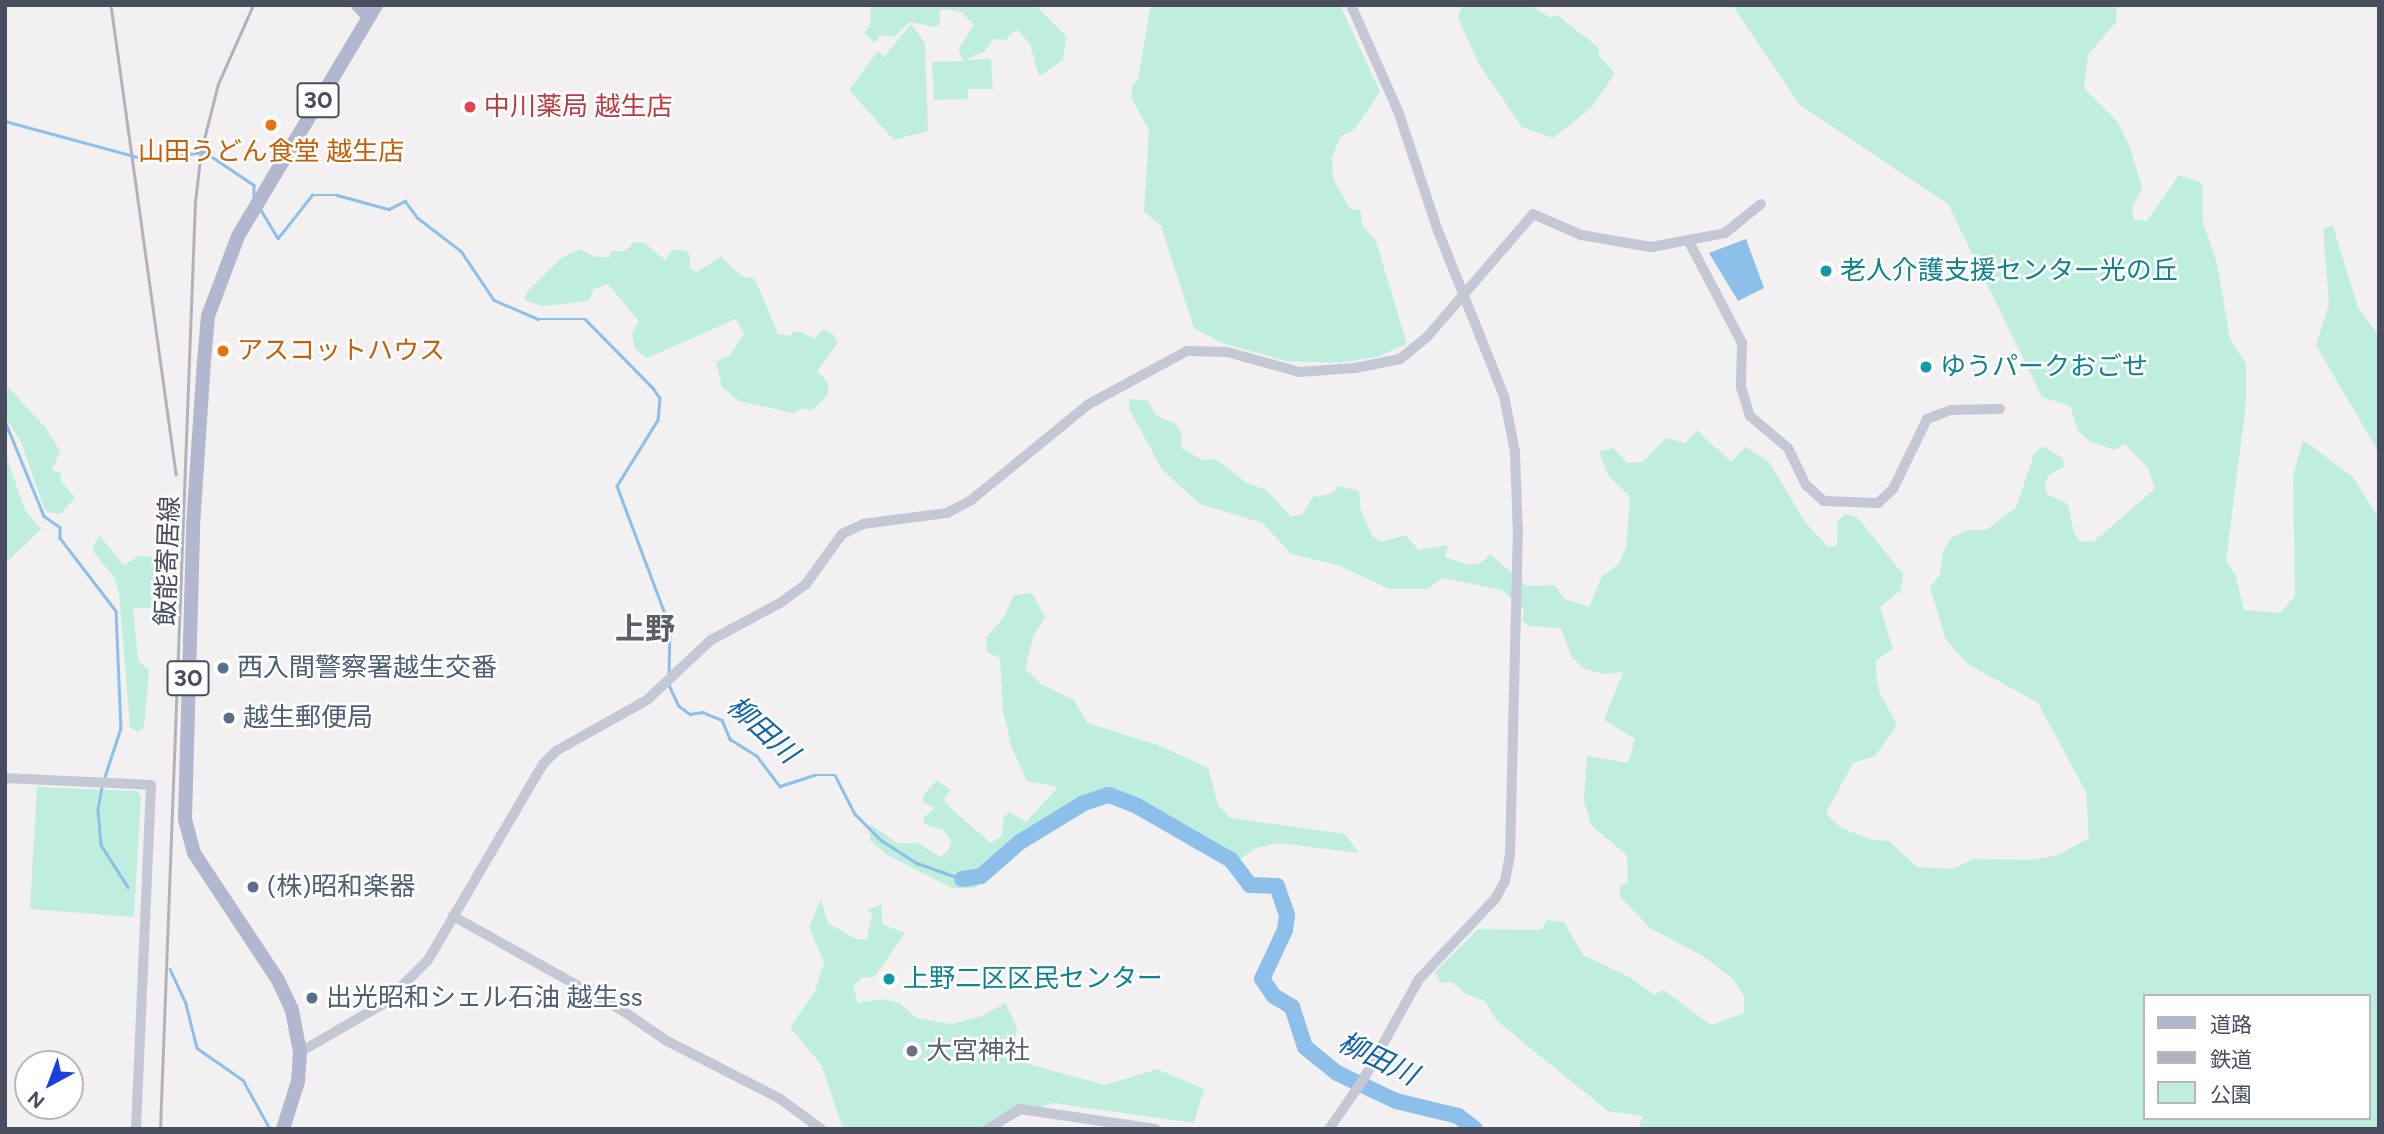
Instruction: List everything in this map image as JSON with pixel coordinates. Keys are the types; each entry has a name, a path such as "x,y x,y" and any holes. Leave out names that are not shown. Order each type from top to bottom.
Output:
{"main road":[{"path":"359,5 373,11"},
{"name":"飯能寄居線","path":"283,1129 298,1081 300,1052 286,995 194,853 185,819 193,526 208,316 218,279 259,200 373,11"}],"street":[{"path":"1329,1129 1363,1080 1419,979 1495,899 1508,869 1518,535 1516,452 1504,396 1463,294 1398,111 1351,5"},
{"path":"300,1052 385,1003 428,960 543,764 556,751 647,700 711,640 780,603 806,584 842,534 863,524 947,513 970,501 1089,404 1180,354 1227,352 1299,372 1382,364 1415,349 1533,214 1581,235 1626,245 1651,247 1725,233 1761,204"},
{"path":"1688,240 1742,343 1741,387 1750,416 1788,449 1806,485 1824,501 1878,503 1893,489 1927,419 1951,410 2000,409"},
{"path":"5,778 150,785 136,1129"},
{"path":"453,916 623,1011 667,1041 779,1098 821,1129"},
{"path":"988,1129 1020,1109 1156,1129"}],"green space":[{"path":"871,5 1035,5 1066,36 1063,60 1039,76 1030,44 1017,29 1005,40 993,39 985,51 966,60 991,59 993,89 968,89 968,99 934,100 932,62 964,61 958,50 974,25 961,12 944,9 939,11 940,24 935,27 910,22 894,37 880,35 875,43 864,33 870,26"},
{"path":"1151,5 1340,5 1380,92 1354,130 1340,137 1332,158 1333,178 1350,209 1360,210 1363,226 1376,241 1407,344 1376,357 1339,363 1286,361 1222,343 1194,328 1161,226 1144,212 1149,130 1132,99 1132,85 1138,79"},
{"path":"1462,5 1530,5 1551,18 1557,15 1599,48 1599,56 1615,73 1592,107 1553,138 1522,127 1479,64 1458,18"},
{"path":"1732,5 2117,5 2116,22 2088,55 2084,88 2117,121 2130,147 2142,188 2132,208 2134,220 2147,221 2179,175 2202,183 2203,223 2217,263 2230,339 2246,364 2246,404 2226,561 2236,576 2244,610 2280,613 2295,596 2293,475 2303,440 2353,477 2379,519 2379,1129 1638,1129 1643,1116 1608,1111 1497,1021 1485,1001 1466,994 1452,982 1440,983 1435,972 1478,929 1541,930 1547,920 1564,922 1583,955 1629,977 1654,995 1663,990 1711,1025 1744,1013 1744,996 1733,979 1703,956 1650,928 1619,895 1621,885 1628,883 1627,855 1591,825 1584,801 1587,756 1628,763 1635,739 1604,720 1623,672 1603,674 1585,669 1571,656 1561,628 1528,626 1522,620 1524,609 1502,590 1443,578 1428,589 1389,589 1338,565 1291,554 1263,523 1200,504 1163,471 1129,409 1129,399 1147,400 1157,416 1176,424 1182,434 1181,447 1202,460 1215,459 1247,483 1266,490 1291,517 1303,514 1313,497 1330,494 1340,486 1359,491 1361,512 1373,537 1381,542 1405,535 1419,550 1448,545 1445,557 1469,565 1481,563 1490,554 1527,586 1554,585 1565,599 1589,607 1602,577 1618,565 1626,548 1630,497 1608,476 1599,451 1613,448 1627,463 1643,462 1666,438 1685,443 1697,430 1731,462 1746,447 1769,462 1805,522 1828,547 1837,546 1838,520 1845,514 1857,517 1903,574 1901,590 1880,607 1893,649 1875,661 1879,692 1897,725 1875,756 1853,763 1826,813 1829,817 1841,828 1873,840 1889,841 1917,867 1952,869 1974,859 2032,860 2058,855 2089,838 2086,792 2038,703 1968,664 1946,640 1930,587 1940,575 1943,552 1951,538 1967,530 1986,530 2016,508 2034,454 2042,446 2063,458 2064,467 2049,475 2045,485 2047,494 2068,504 2074,533 2080,541 2093,542 2155,489 2148,468 2125,444 2115,450 2091,442 2078,431 2070,406 2042,397 1948,204 1800,105"},
{"path":"911,24 925,43 928,131 894,140 849,90 878,51 884,57"},
{"path":"2333,226 2358,308 2379,336 2379,453 2316,345 2329,304 2323,228"},
{"path":"634,242 645,243 665,260 672,250 685,250 690,255 690,268 697,272 721,256 741,276 755,279 778,334 791,336 793,332 801,332 814,339 824,329 834,335 838,343 817,371 828,383 828,395 811,411 802,408 793,413 739,401 722,387 716,362 730,355 744,334 736,319 647,358 635,349 632,333 639,321 608,284 594,289 589,300 580,302 543,306 524,300 527,292 563,257 580,249 595,257 609,257 611,251 625,251"},
{"path":"8,387 45,427 60,451 52,470 61,473 61,481 75,498 60,514 47,512 43,505 21,442 5,416"},
{"path":"5,453 25,510 41,529 9,560 5,559"},
{"path":"99,535 124,565 139,556 154,557 153,608 133,608 138,661 149,670 144,728 137,732 130,727 119,592 114,577 92,550"},
{"path":"1032,593 1045,617 1033,637 1025,669 1041,684 1074,700 1087,723 1161,746 1208,768 1218,805 1230,818 1345,834 1359,853 1278,843 1256,848 1240,859 1112,791 1044,831 1022,834 1013,843 1008,860 975,888 952,888 887,855 870,840 870,824 897,843 918,843 941,857 949,849 951,840 943,830 924,824 924,817 935,808 922,802 925,793 937,780 950,790 944,800 950,808 991,843 1002,836 1003,818 1009,812 1026,822 1058,787 1027,781 1012,749 1003,711 1000,658 987,652 986,638 1004,617 1014,595"},
{"path":"37,787 136,791 141,795 134,917 30,909"},
{"path":"821,899 828,923 856,939 867,939 872,914 868,910 882,904 882,924 905,933 874,977 861,978 853,987 858,1003 882,999 899,1003 917,1018 951,1024 982,1016 1005,1003 1017,1027 1013,1060 1105,1085 1157,1069 1204,1089 1194,1123 1052,1103 986,1129 843,1129 822,1066 790,1027 815,992 824,962 809,927"}],"water":[{"path":"1746,239 1764,288 1738,301 1709,253"}],"waterway":[{"name":"柳田川","path":"5,121 145,159 205,152 254,185 254,198"},
{"name":"柳田川","path":"261,210 278,238 312,195 337,195 389,209 405,201 418,218 461,251 494,300 538,319 585,319 653,388 660,398 658,420 617,486 670,627 669,675"},
{"path":"5,421 44,516 60,527 60,538 116,611 121,728 104,780"},
{"name":"柳田川","path":"669,685 679,706 690,714 702,712 722,720 730,739 757,756 780,786 814,775 835,775 855,814 881,840 917,863 962,879"},
{"path":"102,787 98,810 101,845 128,887"},
{"name":"柳田川","path":"962,879 981,876 1020,842 1084,803 1109,795 1137,806 1231,860 1250,885 1277,886 1287,915 1285,930 1262,979 1274,996 1292,1007 1305,1047 1337,1073 1396,1101 1458,1116 1475,1129"},
{"path":"170,969 186,1004 197,1048 243,1080 270,1129"}],"railway":[{"path":"111,5 176,475"},
{"path":"160,1129 195,202 201,151 218,84 253,5"}],"place":[{"name":"中川薬局 越生店","path":"470,107"},
{"name":"山田うどん食堂 越生店","path":"271,125"},
{"name":"老人介護支援センター光の丘","path":"1826,271"},
{"name":"アスコットハウス","path":"223,351"},
{"name":"ゆうパークおごせ","path":"1926,367"},
{"name":"西入間警察署越生交番","path":"223,668"},
{"name":"越生郵便局","path":"229,718"},
{"name":"(株)昭和楽器","path":"253,887"},
{"name":"上野二区区民センター","path":"889,979"},
{"name":"出光昭和シェル石油 越生ss","path":"312,998"},
{"name":"大宮神社","path":"912,1051"}],"district":[{"name":"上野","path":"645,629"}]}
